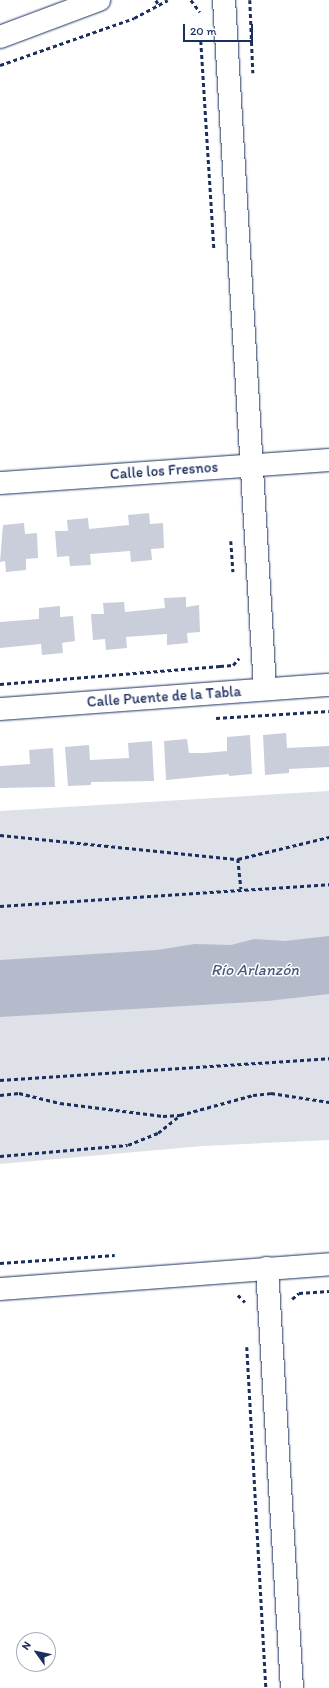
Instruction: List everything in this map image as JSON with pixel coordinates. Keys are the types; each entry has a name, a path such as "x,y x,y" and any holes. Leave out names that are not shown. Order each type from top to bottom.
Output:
{"street":[{"path":"0,37 99,0"},
{"path":"224,0 250,464 265,689"},
{"name":"Calle los Fresnos","path":"0,483 250,464 329,460"},
{"name":"Calle Puente de la Tabla","path":"0,709 329,685"},
{"path":"0,1289 329,1264"},
{"path":"267,1268 292,1688"}],"path":[{"path":"156,0 159,5"},
{"path":"0,65 134,18 168,0"},
{"path":"250,0 254,82"},
{"path":"231,534 234,578"},
{"path":"0,684 233,665 239,656"},
{"path":"0,835 238,859 329,837"},
{"path":"238,859 241,890"},
{"path":"0,906 329,884"},
{"path":"0,1080 329,1058"},
{"path":"0,1095 19,1093 104,1110 180,1115 253,1095 283,1093 329,1101"},
{"path":"0,1156 128,1145 158,1133 180,1115"},
{"path":"291,1301 299,1293 329,1291"},
{"path":"235,1295 242,1296 245,1304"},
{"path":"247,1342 266,1688"}],"shaded area":[{"path":"329,791 329,1140 203,1146 0,1164 0,811"}],"water":[{"name":"Río Arlanzón","path":"329,936 329,994 267,1001 0,1017 0,960 157,950 195,944 231,945 254,939 285,941"}],"building":[{"path":"149,513 150,524 163,523 164,548 151,549 152,560 131,562 130,551 90,554 91,565 70,566 69,556 57,557 55,531 68,531 67,520 88,518 89,529 129,525 128,515"},
{"path":"24,523 25,534 37,533 38,558 26,559 26,570 6,572 5,561 0,562 3,525"},
{"path":"186,597 186,607 199,605 200,632 187,633 188,643 167,645 167,634 126,637 127,648 106,650 105,639 93,640 91,614 104,614 103,603 124,602 125,612 165,608 164,598"},
{"path":"60,606 60,617 73,616 75,641 62,643 63,653 42,655 41,644 0,648 0,622 39,619 39,608"},
{"path":"286,733 287,748 329,746 329,767 289,769 289,773 265,775 263,735"},
{"path":"250,735 252,774 229,776 229,774 166,780 164,741 187,739 189,753 204,753 227,751 227,737"},
{"path":"152,741 154,781 91,782 91,785 68,786 65,747 89,745 90,760 129,758 128,743"},
{"path":"53,748 55,787 0,788 0,766 30,764 29,750"}]}
